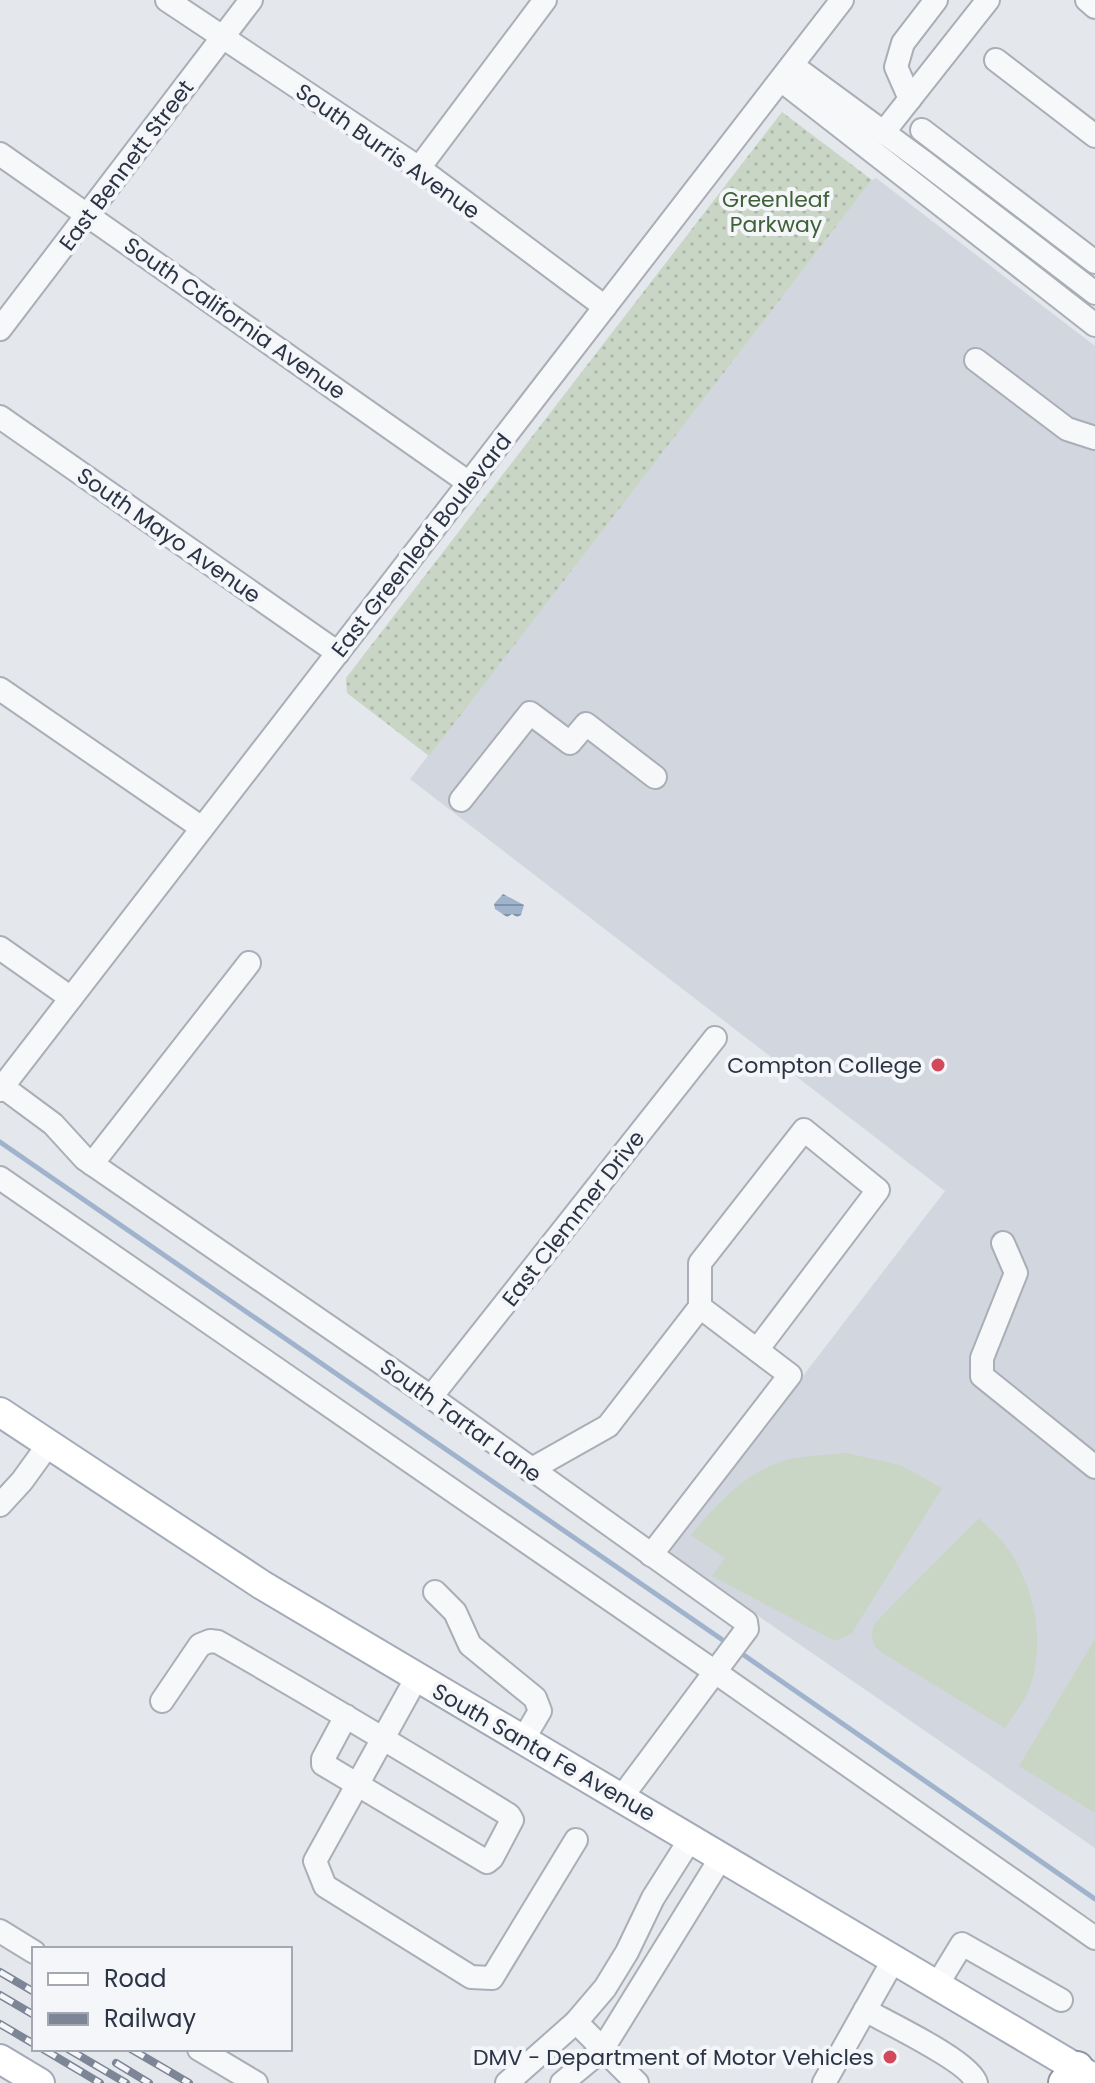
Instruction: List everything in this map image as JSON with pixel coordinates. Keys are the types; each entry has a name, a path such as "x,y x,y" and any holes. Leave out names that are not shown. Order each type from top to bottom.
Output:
{"main road":[{"name":"South Santa Fe Avenue","path":"0,1412 262,1585 894,1959 1079,2077"},
{"path":"0,2059 40,2083"}],"street":[{"name":"South Burris Avenue","path":"167,0 419,168 605,307"},
{"name":"East Bennett Street","path":"0,329 251,0"},
{"path":"419,168 545,0"},
{"name":"East Greenleaf Boulevard","path":"1,1089 842,0"},
{"path":"910,99 896,67 903,43 936,0"},
{"path":"883,133 988,0"},
{"path":"1087,0 1095,7"},
{"path":"996,60 1095,136"},
{"path":"787,73 924,162 1095,293"},
{"path":"787,73 1095,325"},
{"path":"922,130 1095,262"},
{"name":"South California Avenue","path":"0,154 469,483"},
{"path":"976,360 1067,429 1095,438"},
{"name":"South Mayo Avenue","path":"0,417 338,653"},
{"path":"0,689 202,828"},
{"path":"461,800 530,713 570,743 586,724 655,777"},
{"path":"0,948 71,998"},
{"path":"92,1164 249,963"},
{"name":"East Clemmer Drive","path":"431,1397 715,1038"},
{"name":"South Tartar Lane","path":"1,1089 53,1124 92,1164 431,1397 746,1622 747,1629 719,1669 621,1798"},
{"path":"530,1470 608,1426 700,1307 700,1263 804,1130 878,1190 757,1350"},
{"path":"0,1178 719,1669 1095,1938"},
{"path":"1003,1243 1016,1273 982,1358 982,1376 1095,1467"},
{"path":"651,1555 790,1375 700,1307"},
{"path":"0,1505 48,1445"},
{"path":"435,1592 455,1612 470,1645 535,1698 540,1711 523,1740"},
{"path":"162,1701 200,1645 218,1642 383,1737 509,1815 512,1820 492,1858 487,1862 323,1764 346,1716"},
{"path":"417,1677 315,1861 325,1886 471,1977 492,1978 576,1840"},
{"path":"507,2083 576,2022 612,1976 653,1898 691,1838"},
{"path":"562,2083 602,2050 722,1856"},
{"path":"0,1931 32,1951"},
{"path":"937,1985 962,1944 1061,2000"},
{"path":"824,2083 894,1959"},
{"path":"865,2010 961,2063 975,2075 976,2083"},
{"path":"576,2022 637,2083"},
{"path":"202,2051 256,2083"}],"shaded area":[{"name":"Compton College","path":"876,178 1095,346 1095,1848 667,1553 945,1191 410,779"}],"green space":[{"name":"Greenleaf Parkway","path":"782,112 872,180 429,756 347,693 346,678"},
{"path":"846,1453 900,1465 942,1488 852,1633 835,1641 712,1576 725,1558 691,1535 724,1498 764,1469 795,1458"},
{"path":"979,1518 1002,1541 1015,1561 1024,1578 1035,1616 1037,1655 1034,1674 1026,1697 1005,1728 879,1651 872,1638 875,1623"},
{"path":"1095,1639 1095,1813 1019,1766"}],"water":[{"path":"503,894 524,905 521,915 507,917 495,909 494,904"}],"waterway":[{"path":"0,1142 727,1643"},
{"path":"738,1651 1095,1899"}],"railway":[{"path":"0,1972 32,1991"},
{"path":"0,1995 32,2014"},
{"path":"0,2024 32,2043"},
{"path":"46,2051 100,2083"},
{"path":"71,2051 126,2083"},
{"path":"134,2051 189,2083"},
{"path":"116,2063 149,2083"}],"place":[{"name":"Compton College","path":"938,1065"},
{"name":"DMV - Department of Motor Vehicles","path":"890,2057"}]}
